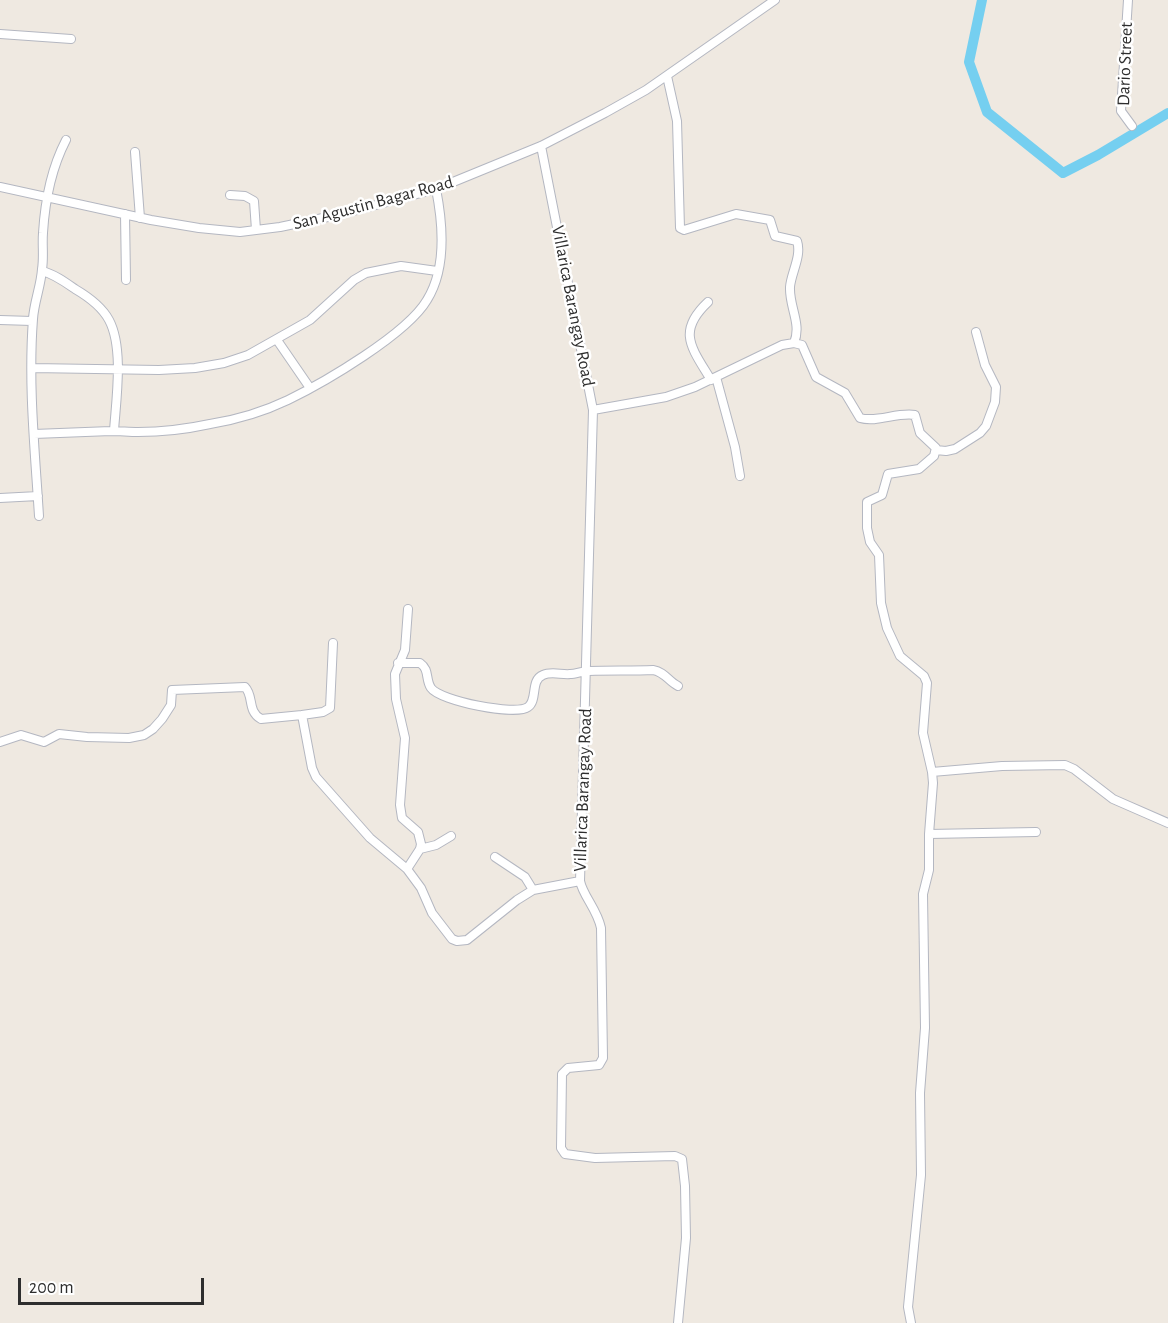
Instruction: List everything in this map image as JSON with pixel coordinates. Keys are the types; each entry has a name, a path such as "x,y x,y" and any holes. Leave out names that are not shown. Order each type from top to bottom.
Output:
{"street":[{"name":"San Agustin Bagar Road","path":"0,187 140,218 240,232 342,214 436,189 541,146 605,113 667,76 775,0"},
{"name":"Dario Street","path":"1128,0 1121,111 1132,126"},
{"path":"0,34 71,39"},
{"path":"667,76 677,121 680,228 684,230 730,214 743,214 770,220 775,236 797,241 797,255 790,284 797,327 794,343"},
{"path":"39,516 34,434 32,321 34,300 42,271 47,197 55,165 66,140"},
{"name":"Villarica Barangay Road","path":"541,146 593,410 580,880 598,916 601,928 603,1058 599,1065 568,1068 562,1074 562,1151 566,1154 595,1158 675,1156 682,1159 686,1238 678,1323"},
{"path":"135,152 140,218"},
{"path":"34,434 148,432 213,424 286,401 310,388 401,329 418,313 428,299 442,250 436,189"},
{"path":"230,195 245,196 254,201 256,230"},
{"path":"125,214 126,280"},
{"path":"32,368 159,370 195,368 224,363 248,355 310,320 348,285 366,273 401,266 437,271"},
{"path":"42,271 54,275 88,298 109,320 118,368 114,431"},
{"path":"708,302 695,317 689,332 691,344 714,378 735,447 740,476"},
{"path":"0,320 32,321"},
{"path":"936,450 946,452 955,448 980,433 987,426 995,402 996,387 985,366 976,332"},
{"path":"277,340 310,388"},
{"path":"593,410 666,397 714,378 738,364 760,357 777,346 794,343 802,345 816,377 845,393 860,418 868,420 915,415 920,433 934,445 936,450"},
{"path":"911,1323 908,1307 921,1174 921,1093 925,1028 923,894 929,870 932,772 923,733 927,683 924,676 900,656 887,628 881,603 879,555 868,537 866,515 867,502 882,495 888,474 915,471 932,458 936,450"},
{"path":"0,498 38,496"},
{"path":"407,869 420,849 418,832 404,821 399,805 405,738 395,693 395,674 405,650 408,609"},
{"path":"0,742 21,735 44,742 59,734 87,737 136,737 153,729 168,710 171,691 182,689 245,687 248,689 253,713 261,719 323,712 330,708 333,643"},
{"path":"398,663 412,662 424,666 431,688 455,701 476,706 521,709 530,705 536,682 542,675 567,675 587,671 653,670 663,673 678,686"},
{"path":"302,715 312,768 316,777 370,838 407,869 420,888 432,913 446,933 457,941 466,940 517,900 534,890 580,880"},
{"path":"932,772 1002,766 1069,766 1113,799 1168,822"},
{"path":"929,834 1036,832"},
{"path":"420,849 436,845 450,836"},
{"path":"495,857 525,877 534,890"}],"waterway":[{"path":"982,0 969,62 987,112 1063,173 1168,113"}]}
